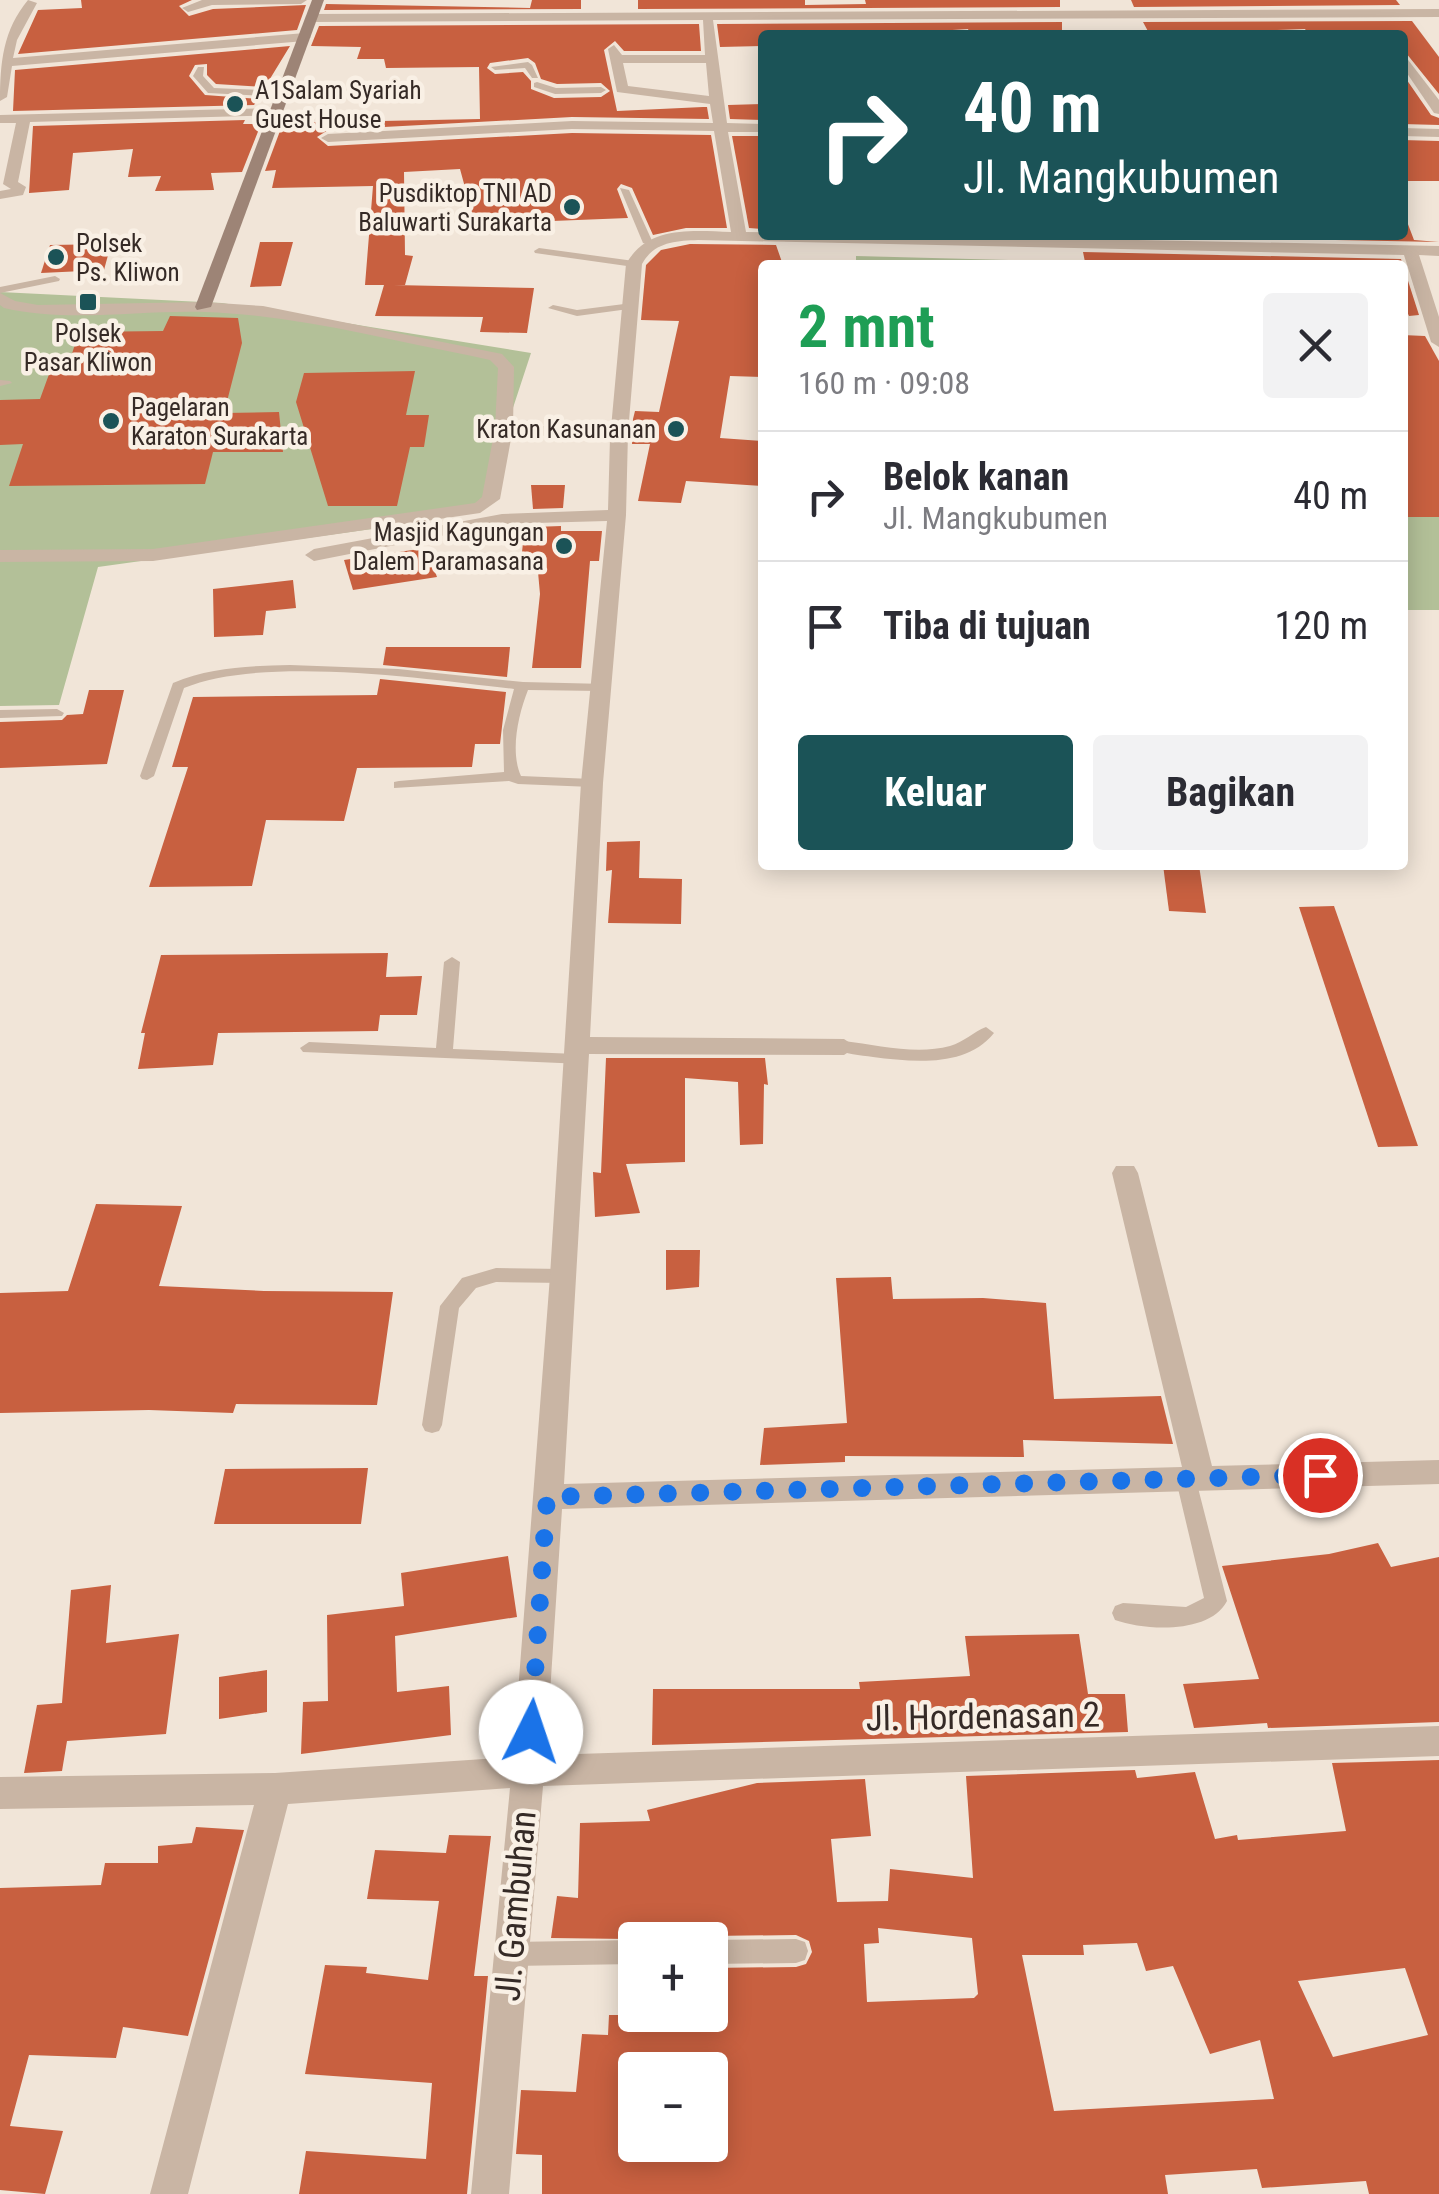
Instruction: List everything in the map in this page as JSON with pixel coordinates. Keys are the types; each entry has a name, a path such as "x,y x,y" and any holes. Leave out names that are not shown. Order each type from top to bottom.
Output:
{"street":[{"path":"188,8 211,2 300,0"},
{"path":"203,307 318,0"},
{"path":"0,97 11,40 32,3"},
{"path":"312,18 1439,16"},
{"path":"368,24 708,21 800,28 1439,16"},
{"path":"1377,19 1385,30"},
{"path":"708,21 716,100 739,236"},
{"path":"0,28 18,28"},
{"path":"4,68 305,37"},
{"path":"712,60 614,54 618,89 716,100"},
{"path":"1408,65 1439,110"},
{"path":"0,119 276,112"},
{"path":"0,196 16,195 19,187 10,184 24,118"},
{"path":"328,138 526,126 758,128"},
{"path":"1408,132 1439,132"},
{"path":"634,264 639,251 648,243 690,236 758,236"},
{"path":"1207,240 1301,241 1439,251"},
{"path":"1410,251 1439,342"},
{"name":"Jl. Gambuhan","path":"490,2194 528,1771 564,1276 592,783 617,516 619,433 634,264"},
{"path":"0,300 38,310 203,307 263,311 489,355 506,368 513,428 490,502 471,510 154,555 0,556"},
{"path":"544,430 619,433"},
{"path":"314,554 502,520 617,516"},
{"path":"576,1052 844,1047"},
{"path":"1125,1172 1193,1479"},
{"path":"547,1497 1439,1472"},
{"name":"Jl. Hordenasan 2","path":"0,1793 275,1788 528,1771 1439,1741"},
{"path":"169,2194 275,1788"}],"lane":[{"path":"494,67 528,65 536,80 555,92 601,90"},
{"path":"201,69 198,76 211,91 282,94"},
{"path":"624,190 648,243"},
{"path":"538,250 634,264"},
{"path":"0,290 55,280"},
{"path":"553,308 577,313 632,306"},
{"path":"147,776 178,686 214,675 300,670 395,672 523,686 601,687"},
{"path":"512,776 509,761 523,686"},
{"path":"0,714 57,713"},
{"path":"399,785 512,776 518,780 592,783"},
{"path":"444,1054 452,962"},
{"path":"844,1047 929,1054 966,1047 986,1033"},
{"path":"309,1048 444,1054 576,1052"},
{"path":"432,1425 450,1306 469,1283 496,1275 564,1276"},
{"path":"1123,1613 1186,1618 1207,1612 1216,1601 1193,1479"},
{"path":"728,1952 796,1951"},
{"path":"512,1954 618,1952"}],"green space":[{"path":"856,256 1007,260 856,260"},
{"path":"0,292 222,303 531,353 480,508 372,529 98,567 59,705 0,706"},
{"path":"1408,516 1439,517 1439,610 1408,610"}],"building":[{"path":"81,0 192,0 179,6 189,16 213,9 306,5 297,30 18,54 38,10 82,8"},
{"path":"532,0 581,0 581,9 324,10 326,4 530,8"},
{"path":"638,0 805,0 805,5 866,4 865,0 1060,0 1060,7 638,9"},
{"path":"1131,0 1396,0 1400,5 1134,7"},
{"path":"1412,21 1439,57 1439,94 1408,55 1408,30 1147,30 1143,22"},
{"path":"1062,22 1062,30 758,30 758,46 720,47 717,24"},
{"path":"699,24 701,51 624,51 615,41 604,50 617,111 707,107 709,119 572,117 328,130 317,137 328,146 572,133 711,135 727,228 686,228 653,235 632,188 621,184 617,189 628,218 475,224 460,169 404,172 405,255 413,256 405,285 394,285 534,288 527,333 480,332 483,317 375,316 384,285 365,285 373,186 272,188 276,170 265,171 283,123 480,119 479,67 386,68 384,59 357,59 361,47 311,46 319,26","holes":["528,58 535,63 541,79 557,84 601,83 610,91 601,97 554,98 531,89 531,81 523,72 495,74 487,68 490,63"]},
{"path":"290,46 265,87 216,84 207,75 207,64 195,65 189,76 205,95 258,99 254,105 13,111 15,70"},
{"path":"1408,82 1431,115 1439,118 1439,125 1408,124"},
{"path":"758,104 758,120 730,119 728,105"},
{"path":"245,120 243,124 261,124 242,172 211,173 214,190 155,191 161,176 128,177 133,149 73,153 69,190 29,193 33,126"},
{"path":"732,136 758,136 758,229 749,228"},
{"path":"1408,140 1439,141 1439,181 1408,181"},
{"path":"1408,224 1414,240 1439,242 1336,240 1408,240"},
{"path":"260,242 293,242 281,286 250,287"},
{"path":"111,244 104,270 41,273 50,245"},
{"path":"690,244 776,245 781,260 758,260 758,377 730,376 720,438 758,441 758,486 686,481 681,503 638,501 650,444 632,444 633,419 635,411 659,412 679,321 641,320 646,265 661,250"},
{"path":"1083,252 1401,260 1085,260"},
{"path":"1408,281 1419,315 1408,314"},
{"name":"Pagelaran Karaton Surakarta","path":"170,316 238,318 242,343 224,413 279,412 283,452 213,452 205,484 9,486 23,444 0,445 0,400 40,399 52,366 68,366 79,332 163,331"},
{"path":"1408,335 1425,336 1439,361 1439,517 1408,517"},
{"path":"415,371 406,415 429,415 424,447 410,447 397,506 328,506 296,402 304,373"},
{"path":"531,485 565,485 563,508 533,509"},
{"path":"561,526 561,531 602,531 599,561 590,561 581,668 532,668 540,594 537,561 521,561 524,534 535,532 534,527"},
{"path":"426,548 437,577 353,590 344,560"},
{"path":"293,580 296,608 266,611 263,635 214,637 213,589"},
{"path":"386,647 510,647 507,677 383,665"},
{"path":"380,679 506,692 500,744 475,744 472,767 357,768 344,821 266,820 252,886 149,887 188,767 172,767 193,697 377,695"},
{"path":"89,690 124,690 107,764 0,768 0,722 62,720 67,715 83,714"},
{"path":"640,841 639,878 682,879 681,924 608,923 612,870 606,871 607,842"},
{"path":"1164,870 1200,870 1206,913 1169,911"},
{"path":"1334,906 1418,1146 1378,1147 1299,907"},
{"path":"388,953 386,977 422,976 417,1015 380,1015 378,1031 218,1033 213,1065 138,1069 145,1033 141,1033 161,955"},
{"path":"606,1058 765,1058 768,1085 764,1084 763,1144 740,1145 738,1082 685,1078 685,1162 626,1164 640,1213 595,1217 593,1172 601,1173"},
{"path":"96,1204 182,1206 159,1286 393,1292 377,1405 236,1404 233,1413 0,1413 0,1293 68,1291"},
{"path":"666,1250 700,1250 699,1287 666,1290"},
{"path":"891,1277 893,1299 983,1298 1046,1303 1054,1399 1161,1396 1173,1444 1023,1440 1024,1457 845,1456 845,1462 760,1465 764,1428 847,1423 836,1278"},
{"path":"368,1468 361,1524 214,1524 225,1469"},
{"path":"1378,1543 1391,1567 1439,1557 1439,1722 1268,1728 1267,1723 1194,1728 1183,1684 1259,1679 1222,1566 1329,1554"},
{"path":"508,1556 517,1617 395,1636 397,1692 449,1686 451,1735 301,1754 303,1702 328,1701 327,1615 404,1606 401,1573"},
{"path":"111,1585 106,1643 179,1634 166,1734 67,1741 62,1771 24,1773 37,1705 62,1703 71,1590"},
{"path":"1079,1634 1088,1694 1125,1694 1128,1732 652,1745 653,1689 860,1689 859,1682 970,1676 965,1636"},
{"path":"267,1670 267,1712 219,1719 219,1677"},
{"path":"1439,1760 1439,2194 1369,2194 1366,2181 1262,2188 1257,2169 1165,2175 1168,2194 542,2194 542,2155 516,2154 521,2090 576,2092 582,2034 608,2035 609,2015 618,2015 618,2032 728,2032 728,1968 796,1967 806,1964 812,1952 809,1941 796,1935 728,1936 728,1922 618,1922 618,1939 551,1938 557,1896 578,1898 580,1823 650,1821 647,1810 757,1783 865,1779 871,1836 831,1839 837,1902 888,1901 890,1869 973,1878 966,1776 1135,1770 1137,1778 1195,1772 1215,1839 1346,1831 1332,1763","holes":["878,1928 972,1938 978,1994 974,1998 867,2002 864,1944 879,1943","1137,1943 1146,1971 1173,1966 1210,2054 1260,2040 1274,2099 1054,2111 1022,1955 1084,1955 1083,1945","1405,1968 1428,2035 1333,2057 1298,1981"]},
{"path":"196,1827 244,1830 188,2036 123,2027 116,2058 29,2055 10,2126 63,2131 45,2194 0,2190 0,1888 101,1885 105,1863 158,1863 158,1846 192,1843"},
{"path":"449,1835 491,1836 474,1976 488,1976 467,2194 299,2194 306,2151 426,2159 432,2083 305,2074 325,1965 367,1967 366,1973 428,1980 439,1901 367,1899 375,1850 446,1853"}],"tunnel":[{"path":"522,429 544,431"}],"place":[{"name":"A1Salam Syariah Guest House","path":"235,104"},
{"name":"Pusdiktop TNI AD Baluwarti Surakarta","path":"572,207"},
{"name":"Polsek Ps. Kliwon","path":"56,257"},
{"name":"Polsek Pasar Kliwon","path":"88,302"},
{"name":"Pagelaran Karaton Surakarta","path":"111,421"},
{"name":"Kraton Kasunanan","path":"676,429"},
{"name":"Masjid Kagungan Dalem Paramasana","path":"564,546"}],"route":[{"path":"531,1732 547,1497 1320,1475"}]}
